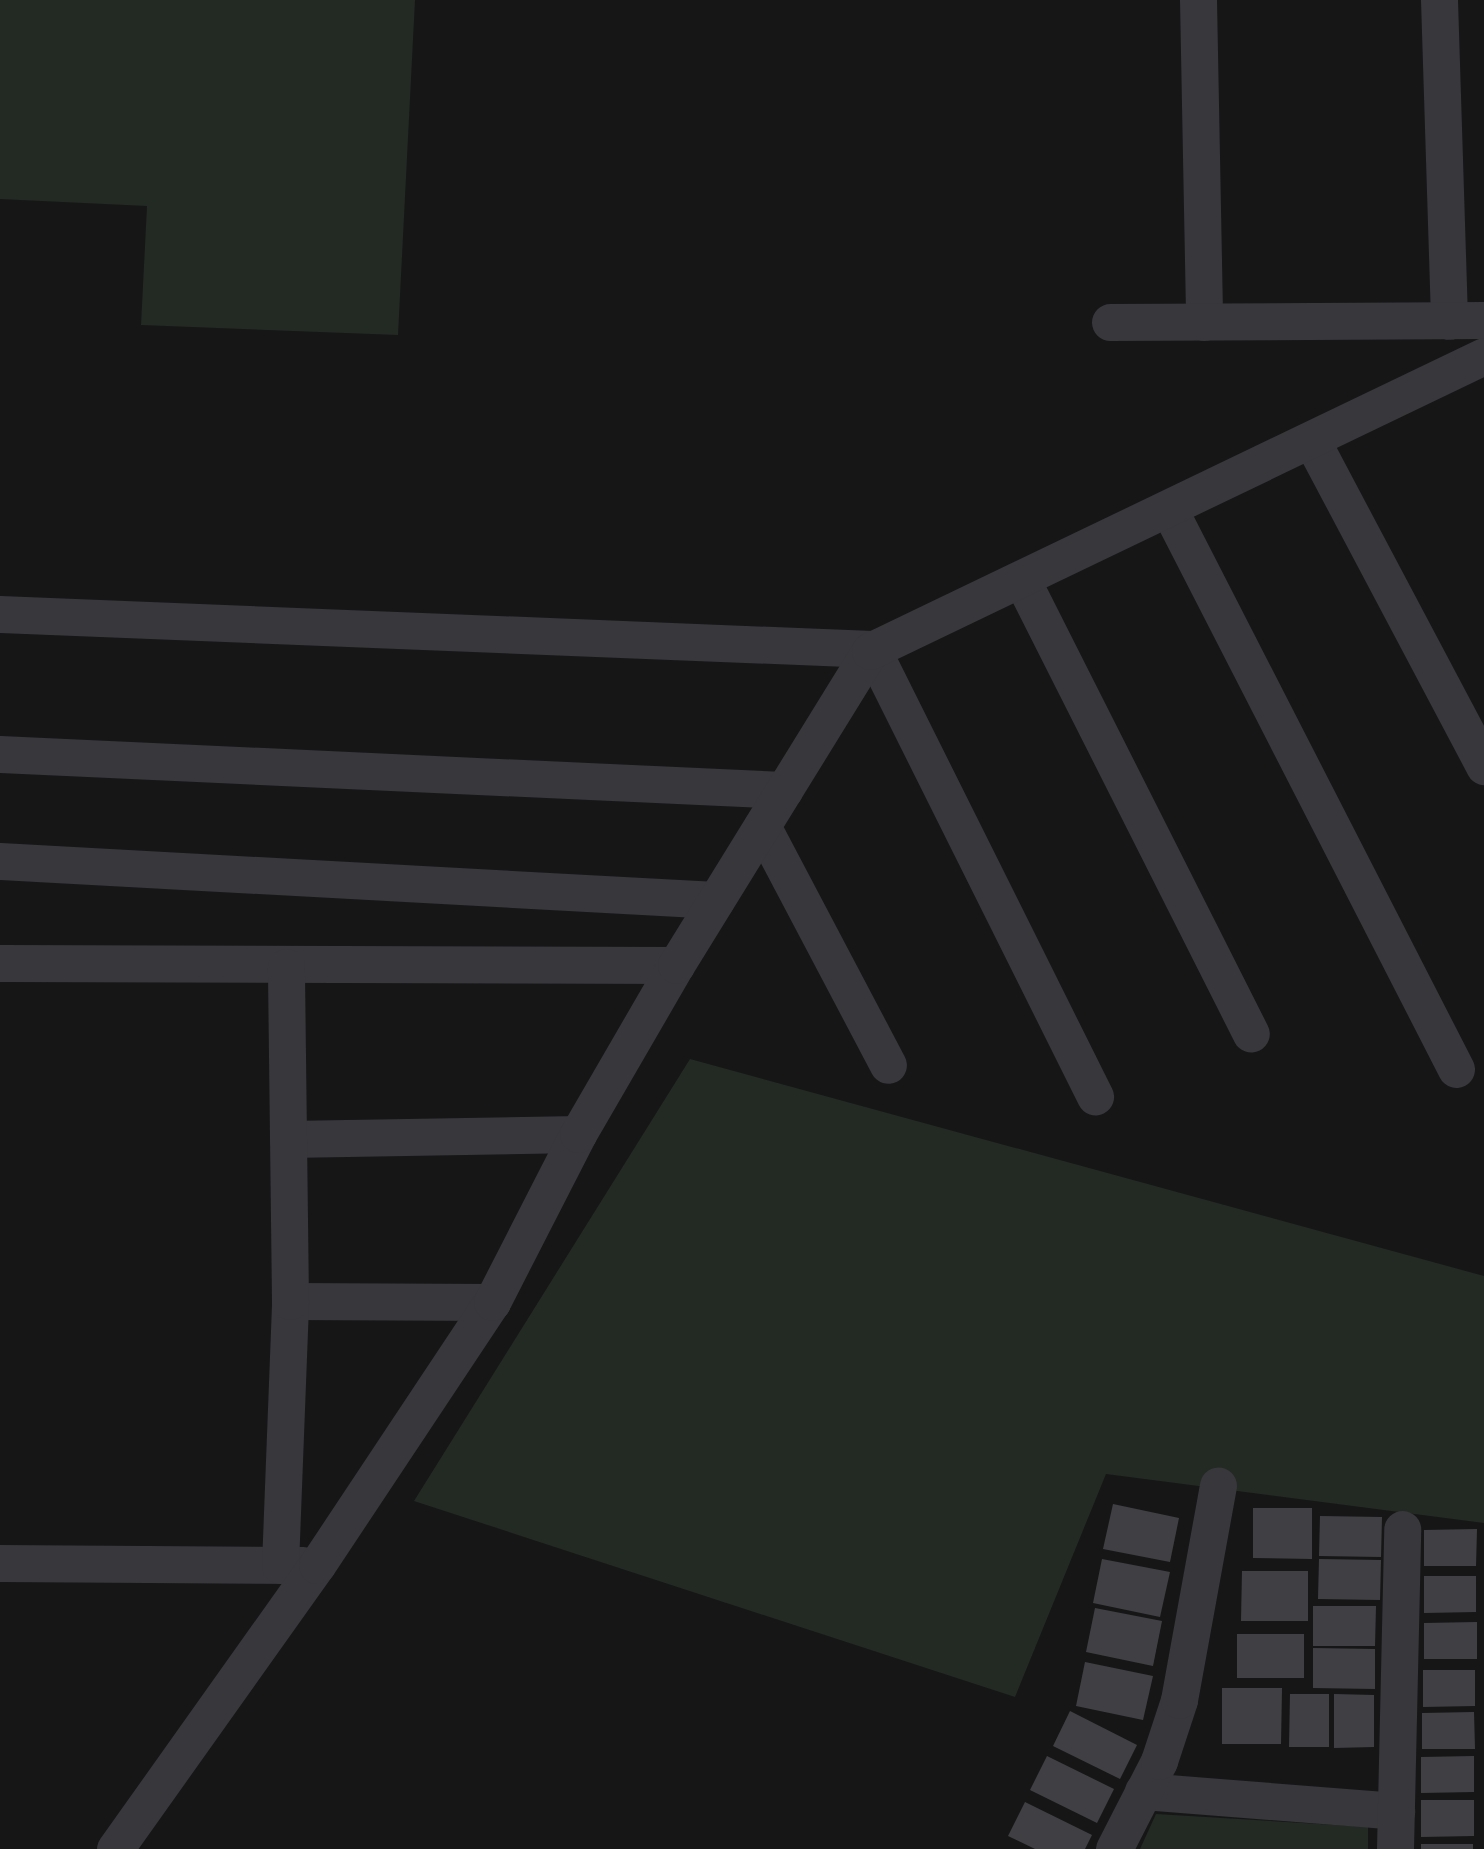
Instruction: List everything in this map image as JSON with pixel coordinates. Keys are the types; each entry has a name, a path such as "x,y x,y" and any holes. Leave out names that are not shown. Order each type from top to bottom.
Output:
{"street":[{"path":"1198,0 1204,322"},
{"path":"1110,322 1467,321 1439,0"},
{"path":"0,614 872,649 1170,511 1312,441 1479,371"},
{"path":"1312,441 1484,766"},
{"path":"1170,511 1456,1069"},
{"path":"1022,580 1251,1034"},
{"path":"115,1849 317,1565 492,1302 578,1134 676,965 872,649"},
{"path":"872,649 1095,1096"},
{"path":"0,754 784,790"},
{"path":"762,826 888,1065"},
{"path":"0,860 716,900"},
{"path":"0,963 286,967 676,965"},
{"path":"280,1565 290,1301 286,967"},
{"path":"288,1139 578,1134"},
{"path":"290,1301 492,1302"},
{"path":"1114,1849 1143,1791 1186,1673 1218,1486"},
{"path":"1395,1849 1402,1529"},
{"path":"0,1563 317,1565"},
{"path":"1143,1791 1396,1811"}],"shaded area":[{"path":"0,0 415,0 398,335 141,325 147,206 0,199"},
{"path":"690,1059 1484,1276 1484,1523 1106,1474 1015,1697 414,1501"},
{"path":"1156,1814 1368,1827 1368,1849 1140,1849"}],"building":[{"path":"1113,1504 1179,1518 1170,1562 1103,1549"},
{"path":"1253,1508 1312,1508 1312,1559 1253,1558"},
{"path":"1320,1516 1382,1517 1381,1557 1319,1556"},
{"path":"1477,1529 1476,1566 1424,1566 1424,1530"},
{"path":"1102,1559 1170,1572 1160,1617 1093,1603"},
{"path":"1319,1559 1381,1560 1380,1600 1318,1599"},
{"path":"1242,1571 1308,1571 1308,1621 1241,1621"},
{"path":"1424,1576 1476,1576 1476,1612 1424,1613"},
{"path":"1313,1606 1376,1606 1375,1646 1313,1646"},
{"path":"1095,1608 1162,1621 1153,1666 1086,1652"},
{"path":"1477,1622 1477,1659 1424,1659 1424,1623"},
{"path":"1237,1634 1304,1634 1304,1678 1237,1678"},
{"path":"1313,1648 1375,1649 1375,1689 1313,1688"},
{"path":"1085,1662 1153,1676 1143,1720 1076,1706"},
{"path":"1423,1670 1475,1670 1475,1706 1423,1707"},
{"path":"1222,1688 1282,1688 1281,1744 1222,1744"},
{"path":"1290,1694 1329,1694 1329,1747 1289,1747"},
{"path":"1334,1694 1374,1695 1374,1747 1334,1748"},
{"path":"1070,1711 1137,1745 1120,1779 1053,1746"},
{"path":"1474,1712 1475,1749 1422,1749 1422,1713"},
{"path":"1047,1756 1114,1789 1097,1823 1030,1790"},
{"path":"1474,1756 1474,1792 1421,1793 1421,1757"},
{"path":"1421,1800 1474,1800 1474,1836 1421,1837"},
{"path":"1025,1802 1092,1835 1085,1849 1035,1849 1008,1836"},
{"path":"1421,1844 1473,1844 1473,1849 1421,1849"}]}
